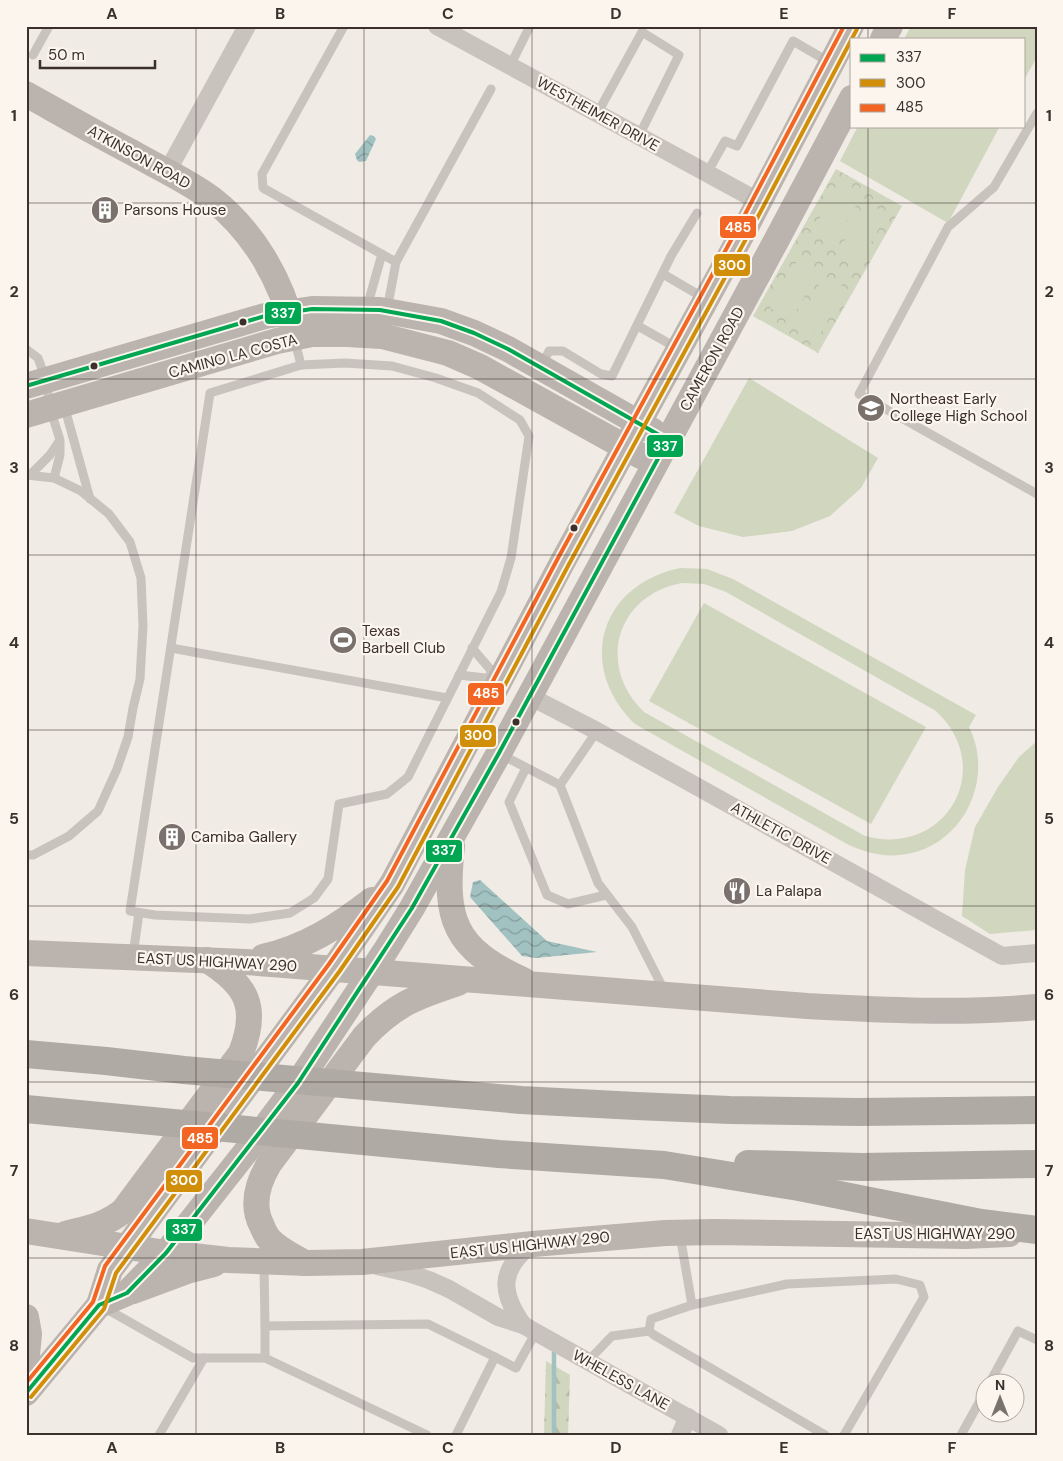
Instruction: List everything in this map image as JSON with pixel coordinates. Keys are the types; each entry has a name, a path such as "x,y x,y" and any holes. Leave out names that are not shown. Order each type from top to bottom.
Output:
{"highway":[{"path":"26,1040 106,1061"},
{"path":"26,1054 521,1100 730,1110 867,1112 1037,1110"},
{"path":"26,1109 500,1154 664,1165 739,1164 862,1167 1037,1164"},
{"path":"664,1165 799,1187 981,1223 1037,1232"}],"main road":[{"name":"CAMERON ROAD","path":"26,1393 99,1305 110,1270 334,968 392,884 496,678 626,448 760,202 851,26"},
{"path":"884,38 890,26"},
{"name":"ATKINSON ROAD","path":"26,94 167,172 211,199 236,221 258,248 276,281 289,312 294,338"},
{"name":"CAMERON ROAD","path":"99,1305 128,1292 166,1253 263,1130 298,1083 412,908 656,465 850,102"},
{"path":"735,318 730,291 766,222 765,209 760,202"},
{"name":"CAMINO LA COSTA","path":"36,383 265,316 312,309 377,310 441,321 474,333 508,349 668,440"},
{"name":"CAMINO LA COSTA","path":"47,409 277,342 312,334 382,336 448,353 480,367 656,465"},
{"path":"529,696 519,686 519,680 522,669 567,584 562,563"},
{"path":"453,835 449,895 453,918 463,938 478,953 498,968 534,985"},
{"path":"246,962 287,951 319,937 350,917 392,884"},
{"name":"EAST US HIGHWAY 290","path":"26,953 246,962 668,996 890,1011 962,1011 1037,1007"},
{"path":"57,1236 97,1226 111,1220 123,1210 241,1053 250,1023 245,996 236,982 226,972 207,960"},
{"path":"307,1263 282,1250 269,1239 256,1209 256,1192 260,1179 269,1164 358,1045 377,1023 393,1009 416,997 468,979"},
{"name":"EAST US HIGHWAY 290","path":"26,1231 166,1253 228,1260 307,1263 362,1262 533,1244 680,1233 965,1236 1037,1232"},
{"path":"128,1292 187,1271 228,1260"},
{"path":"26,1317 29,1334 26,1365"}],"street":[{"path":"167,172 247,26"},
{"name":"WESTHEIMER DRIVE","path":"437,26 760,202"},
{"name":"ATHLETIC DRIVE","path":"529,696 597,731 1002,956 1037,953"},
{"name":"WHELESS LANE","path":"530,1329 513,1311 507,1286 508,1275 512,1265 519,1255 533,1244"},
{"name":"WHELESS LANE","path":"362,1262 429,1280 498,1317 530,1329 719,1435"},
{"path":"680,1435 688,1417"}],"lane":[{"path":"33,55 49,26"},
{"path":"344,26 262,174 264,188 396,262"},
{"path":"510,66 530,26"},
{"path":"597,114 642,32 679,55 639,136"},
{"path":"707,173 725,141 736,146 793,41 831,63"},
{"path":"377,310 396,262 491,89"},
{"path":"1037,113 994,187 948,227 859,394 1037,494"},
{"path":"540,368 549,351 563,351 601,374 612,376 663,274 697,213"},
{"path":"377,310 382,254"},
{"path":"663,274 707,299"},
{"path":"638,326 679,349"},
{"path":"294,338 301,365"},
{"path":"26,349 38,358 36,383 60,440 60,455 54,478"},
{"path":"345,363 392,366 436,378 478,393 520,420 529,436 510,558 501,592 408,777 387,794 339,804 328,879 314,898 290,913 250,919 155,915 130,912 171,648 210,393 301,365 345,363"},
{"path":"36,383 90,499"},
{"path":"29,474 50,455 60,440"},
{"path":"26,856 33,855 69,836 98,811 118,770 128,737 132,708 140,679 143,626 141,578 130,542 109,514 81,491 54,478 29,474"},
{"path":"171,648 447,698"},
{"path":"472,648 496,678"},
{"path":"459,675 496,678"},
{"path":"560,785 597,731"},
{"path":"499,753 560,785 598,883 632,926 668,996"},
{"path":"526,768 509,802 547,895 568,904 606,895"},
{"path":"132,958 139,913"},
{"path":"680,1233 692,1305"},
{"path":"264,1262 265,1358"},
{"path":"648,1331 651,1319 692,1305 787,1284 896,1279 920,1285 924,1297 844,1435"},
{"path":"99,1305 193,1358 265,1358 427,1435"},
{"path":"265,1326 428,1324 516,1368 530,1329"},
{"path":"588,1362 612,1336 648,1331 825,1435"},
{"path":"994,1374 1018,1331 1037,1340"},
{"path":"456,1435 495,1357"},
{"path":"159,1435 204,1358"},
{"path":"961,1435 976,1408"}],"green space":[{"path":"911,26 1037,26 1037,57 1026,76 1026,38 905,38"},
{"path":"857,128 999,128 948,223 840,161"},
{"path":"836,169 902,206 818,353 753,316"},
{"path":"838,186 860,199 833,246 811,234"},
{"path":"866,202 887,214 860,262 839,250"},
{"path":"797,261 818,273 791,320 770,308"},
{"path":"824,276 846,288 819,336 797,323"},
{"path":"749,378 878,458 861,488 830,516 792,531 743,537 699,526 674,513"},
{"path":"680,568 707,569 733,579 976,715 969,727 976,748 978,769 975,790 967,809 956,826 940,840 922,850 900,855 879,855 866,852 847,844 635,724 617,702 606,678 602,654 605,631 615,610 630,592 652,577","holes":["682,583 704,584 726,592 936,711 954,734 962,758 962,781 954,803 939,821 919,834 894,839 865,836 644,712 629,694 620,674 618,654 620,635 628,617 641,602 659,590"]},
{"path":"704,603 926,727 871,824 649,701"},
{"path":"1037,741 1037,930 990,934 962,916 965,870 975,827 998,787 1019,757"},
{"path":"546,1361 570,1375 568,1435 544,1435"}],"water":[{"path":"370,135 376,139 366,161 359,162 355,154"},
{"path":"480,880 547,941 597,952 536,958 522,956 470,897 473,882"}],"waterway":[{"path":"554,1352 554,1435"}],"transit line":[{"name":"485","path":"26,1383 93,1302 105,1266 329,964 387,881 844,26"},
{"name":"300","path":"852,38 857,29"},
{"name":"300","path":"31,1397 104,1309 116,1273 339,972 398,887 568,566 753,226 850,42"},
{"name":"337","path":"26,386 265,316 312,309 380,310 441,321 474,333 508,349 668,440 499,753 412,908 298,1083 166,1253 127,1293 99,1305 26,1393"}],"place":[{"name":"Parsons House","path":"105,210"},
{"name":"Northeast Early College High School","path":"871,408"},
{"name":"Texas Barbell Club","path":"343,640"},
{"name":"Camiba Gallery","path":"172,837"},
{"name":"La Palapa","path":"737,891"}]}
